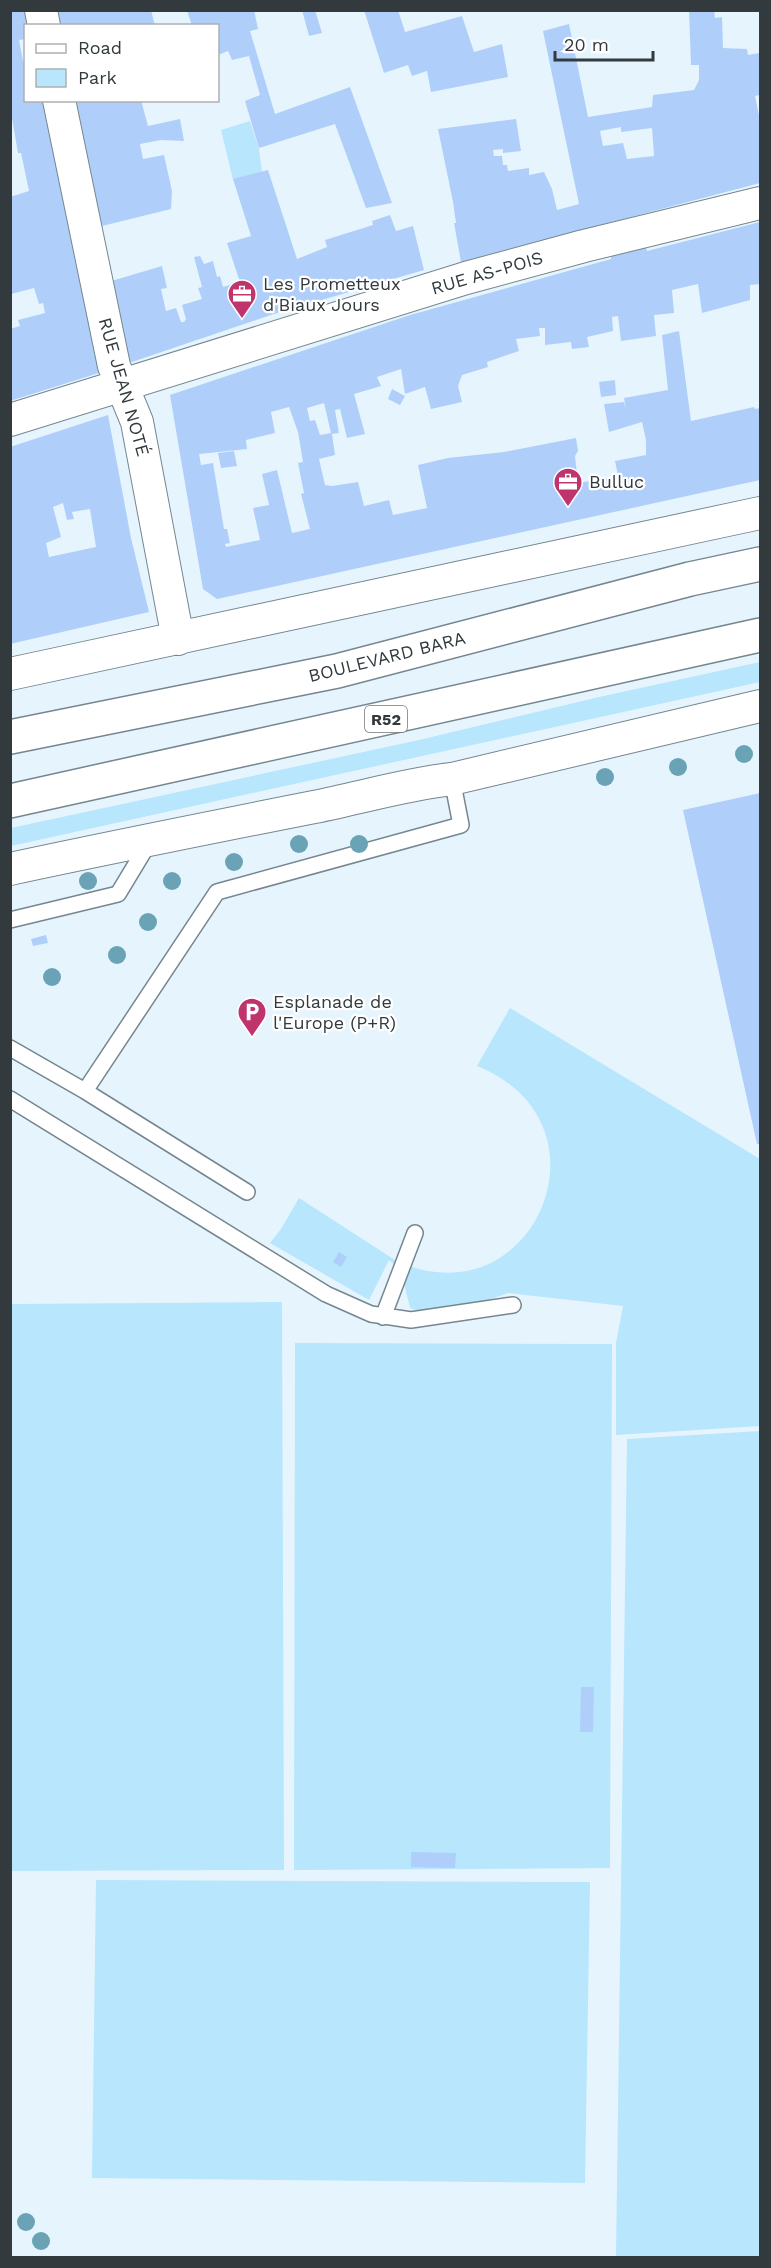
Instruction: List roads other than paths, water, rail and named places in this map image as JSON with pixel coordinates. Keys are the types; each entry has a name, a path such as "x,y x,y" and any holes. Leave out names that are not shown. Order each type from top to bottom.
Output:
{"main road":[{"name":"BOULEVARD BARA","path":"10,737 338,671 690,579 760,564"},
{"name":"R52","path":"10,801 760,635"}],"street":[{"name":"RUE JEAN NOTÉ","path":"59,102 114,366 124,384 137,422 178,639"},
{"name":"RUE AS-POIS","path":"10,420 466,278 584,246 760,203"},
{"path":"10,674 760,513"},
{"path":"10,869 452,778 760,706"}],"lane":[{"path":"85,1090 217,892 461,825 452,778"},
{"path":"10,920 118,894 152,838"},
{"path":"10,1048 85,1090 247,1192"},
{"path":"10,1099 326,1294 371,1314 411,1320 513,1305"},
{"path":"383,1317 415,1233"}],"place":[{"name":"Les Prometteux d'Biaux Jours","path":"242,320"},
{"name":"Bulluc","path":"568,508"},
{"name":"Esplanade de l'Europe (P+R)","path":"252,1038"}]}
